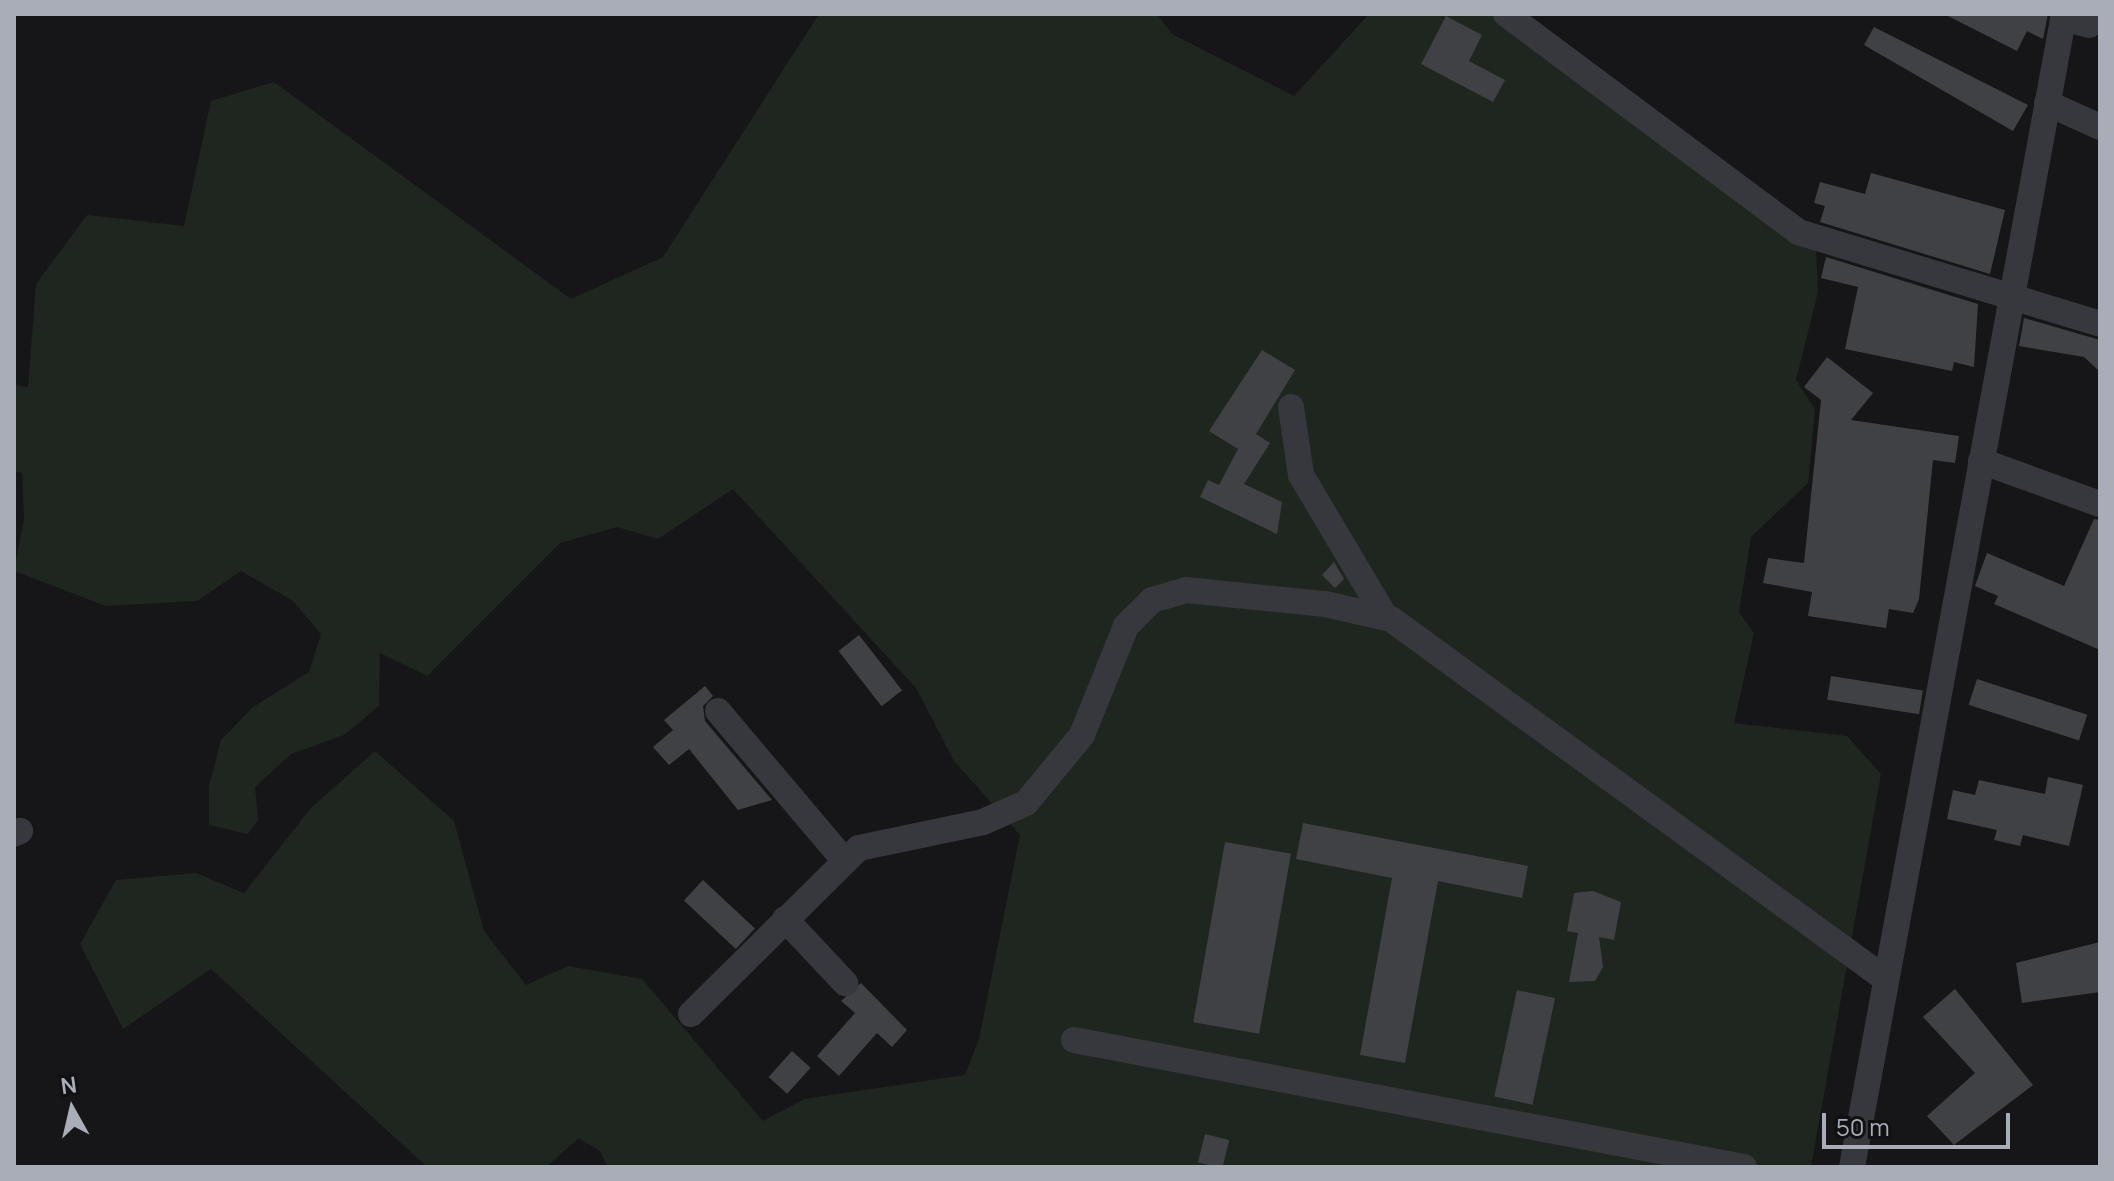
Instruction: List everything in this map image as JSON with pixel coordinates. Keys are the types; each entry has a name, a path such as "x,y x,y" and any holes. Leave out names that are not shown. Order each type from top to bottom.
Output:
{"street":[{"path":"1506,14 1798,232 2100,324"},
{"path":"1852,1167 2009,296 2063,16 2089,25"},
{"path":"2047,103 2100,127"},
{"path":"1291,407 1301,475 1384,615 1884,978"},
{"path":"1981,461 2100,504"},
{"path":"691,1014 843,859 883,840 1007,815 1026,803 1082,735 1126,626 1152,600 1186,590 1384,615"},
{"path":"718,711 843,859"},
{"path":"785,919 845,983"},
{"path":"1074,1040 1744,1167"}],"shaded area":[{"path":"819,14 1157,14 1172,34 1294,96 1369,14 1493,14 1816,248 1818,292 1796,380 1815,409 1808,483 1751,537 1739,612 1754,633 1734,723 1847,736 1881,774 1811,1167 608,1167 600,1151 579,1138 546,1167 427,1167 211,969 123,1029 80,944 116,880 196,873 244,893 311,808 375,751 454,821 484,931 526,985 568,966 642,979 763,1121 804,1099 965,1075 979,1039 1020,835 954,761 916,688 733,489 658,539 617,527 560,543 427,676 380,653 379,706 344,735 291,754 255,787 258,820 248,834 209,825 209,786 221,740 253,707 309,672 321,634 292,600 241,571 197,601 106,606 14,571 24,519 22,473 14,471 14,385 28,387 36,284 87,215 184,226 211,101 274,82 571,299 663,257"}],"building":[{"path":"1944,14 2048,14 2043,39 2027,31 2017,51"},
{"path":"1446,16 1482,35 1469,61 1505,80 1493,102 1421,64"},
{"path":"1874,27 2028,105 2013,131 1864,45"},
{"path":"1871,173 2005,210 1990,274 1820,222 1825,206 1814,203 1820,182 1865,194"},
{"path":"1826,257 1978,304 1974,367 1954,362 1952,371 1845,349 1858,287 1821,278"},
{"path":"2024,318 2100,340 2100,372 2084,357 2019,346"},
{"path":"1262,350 1295,370 1256,434 1270,443 1244,484 1282,502 1277,534 1200,497 1208,480 1219,485 1238,449 1209,431"},
{"path":"1827,357 1873,393 1851,420 1959,436 1955,463 1933,460 1919,599 1913,613 1889,609 1886,628 1808,616 1812,592 1763,583 1768,558 1804,563 1821,400 1804,387"},
{"path":"2094,519 2100,520 2100,650 1994,604 1998,596 1975,586 1987,553 2064,586"},
{"path":"1334,562 1344,579 1335,588 1322,575"},
{"path":"859,635 902,690 882,706 839,651"},
{"path":"1831,676 1923,691 1919,714 1827,700"},
{"path":"1977,679 2087,715 2079,741 1969,705"},
{"path":"705,686 713,696 703,706 705,721 772,800 738,810 689,749 669,765 653,747 673,730 664,720"},
{"path":"2048,777 2083,785 2069,846 2023,835 2020,846 1994,840 1997,830 1947,819 1953,790 1975,795 1979,780 2045,794"},
{"path":"1303,823 1528,866 1522,898 1438,881 1405,1063 1360,1055 1392,878 1296,859"},
{"path":"1225,842 1291,854 1259,1034 1193,1022"},
{"path":"703,880 755,928 736,949 684,900"},
{"path":"1593,891 1621,902 1614,940 1599,937 1603,967 1595,981 1569,982 1578,933 1567,931 1574,893"},
{"path":"2100,942 2100,992 2022,1003 2016,963"},
{"path":"861,983 907,1030 892,1047 877,1033 839,1076 817,1056 855,1013 841,1001"},
{"path":"1955,989 2033,1085 1954,1145 1927,1116 1975,1073 1923,1017"},
{"path":"1517,990 1555,998 1532,1105 1494,1097"},
{"path":"792,1051 811,1068 787,1094 769,1077"},
{"path":"1205,1134 1229,1140 1223,1167 1198,1162"}]}
